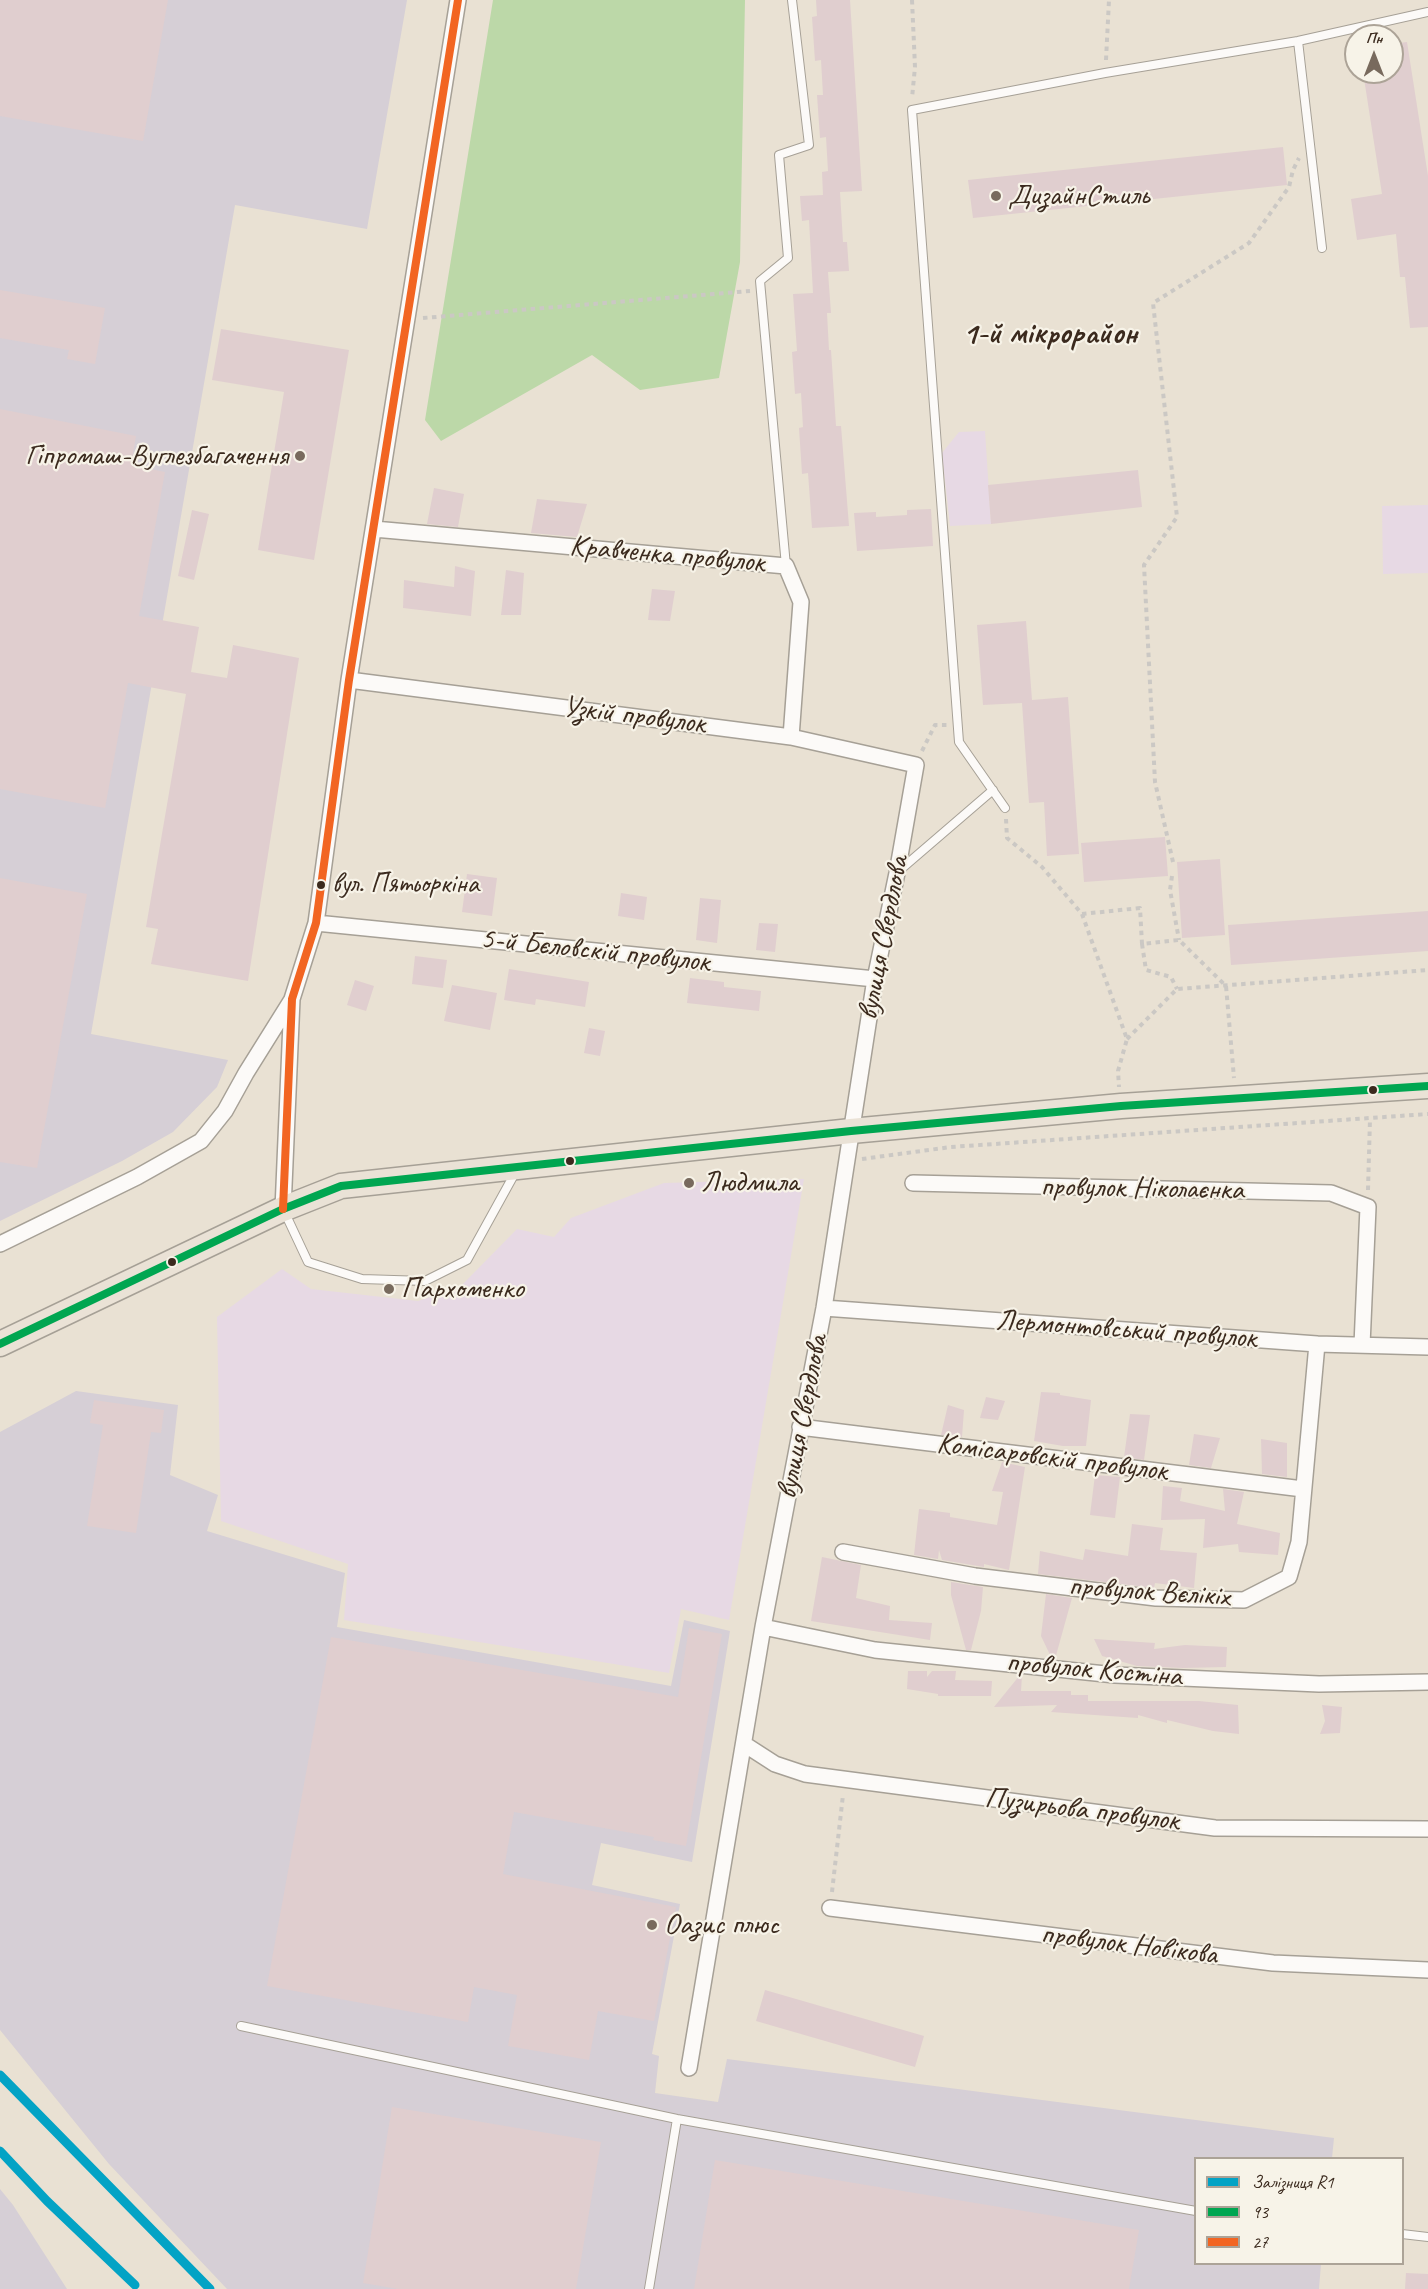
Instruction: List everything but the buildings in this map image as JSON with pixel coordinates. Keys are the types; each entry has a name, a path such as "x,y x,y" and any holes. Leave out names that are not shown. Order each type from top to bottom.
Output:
{"main road":[{"path":"0,1344 283,1209 341,1186 851,1131 1121,1106 1428,1086"}],"street":[{"path":"0,1244 137,1177 201,1141 225,1111 292,999 316,923 350,680 458,0"},
{"name":"Кравченка провулок","path":"374,529 786,566 801,602 791,737"},
{"name":"Узкій провулок","path":"350,680 791,737 916,765"},
{"name":"вулиця Свердлова","path":"689,2068 763,1627 824,1308 874,979 897,873 916,765"},
{"name":"5-й Бєловскій провулок","path":"316,923 874,979"},
{"path":"283,1209 292,999"},
{"name":"провулок Ніколаєнка","path":"913,1183 1331,1193 1368,1207"},
{"path":"1362,1345 1368,1207"},
{"name":"Лермонтовський провулок","path":"824,1308 1317,1344 1428,1347"},
{"name":"провулок Вєлікіх","path":"843,1552 975,1576 1156,1598 1244,1600 1288,1577 1299,1542 1317,1344"},
{"name":"Комісаровскій провулок","path":"800,1427 1303,1489"},
{"name":"провулок Костіна","path":"763,1627 875,1650 1115,1675 1319,1684 1428,1682"},
{"name":"Пузирьова провулок","path":"744,1744 775,1764 805,1774 1215,1828 1428,1829"},
{"name":"провулок Новікова","path":"830,1908 1273,1963 1428,1970"}],"lane":[{"path":"786,566 760,281 788,258 778,154 809,145 792,0"},
{"path":"1005,808 959,742 912,110 1105,73 1298,41 1428,12"},
{"path":"1298,41 1323,248"},
{"path":"897,873 993,790"},
{"path":"283,1209 308,1262 362,1279 425,1281 467,1260 518,1167"},
{"path":"241,2025 677,2119 1194,2211"},
{"path":"649,2289 677,2119"},
{"path":"1404,2234 1428,2237"}],"path":[{"path":"912,0 915,66 912,110"},
{"path":"1105,73 1109,0"},
{"path":"1173,862 1155,782 1144,565 1177,517 1153,303 1249,243 1289,187 1293,170 1309,136"},
{"path":"407,319 761,291"},
{"path":"916,765 935,725 957,725"},
{"path":"1005,808 1007,838 1042,867 1082,914 1127,1039"},
{"path":"1172,876 1170,890 1179,940 1226,986 1235,1098"},
{"path":"1082,914 1140,908 1146,970 1172,977 1178,989"},
{"path":"1142,944 1179,940"},
{"path":"1121,1106 1118,1071 1127,1039 1178,989 1428,970"},
{"path":"846,1162 951,1147 1370,1119 1428,1113"},
{"path":"1368,1207 1370,1119"},
{"path":"830,1908 844,1779"}],"shaded area":[{"path":"0,0 407,0 367,229 235,205 91,1034 228,1060 217,1087 173,1132 122,1161 0,1221"},
{"path":"985,431 991,524 950,526 942,453 959,432"},
{"path":"1428,505 1428,573 1383,574 1382,506"},
{"path":"804,1179 729,1620 681,1609 669,1673 344,1620 348,1564 221,1521 217,1317 282,1269 311,1289 418,1301 460,1287 517,1229 554,1237 571,1218 664,1183"},
{"path":"76,1391 178,1405 170,1475 218,1495 207,1531 345,1573 337,1627 671,1686 684,1620 730,1631 692,1862 601,1843 592,1885 680,1904 652,2054 659,2056 655,2093 718,2102 727,2059 1334,2138 1332,2157 1194,2157 1194,2265 1321,2265 1319,2289 227,2289 109,2164 0,2030 0,1432"},
{"path":"0,2189 13,2205 67,2289 0,2289"}],"green space":[{"path":"493,0 745,0 740,262 719,378 640,390 592,355 441,441 425,420"}],"rail line":[{"name":"R1","path":"0,2075 210,2289"},
{"name":"R1","path":"0,2151 47,2201 135,2285"}],"transit line":[{"name":"27","path":"283,1209 292,999 316,923 349,680 458,0"},
{"name":"93","path":"0,1344 283,1209 341,1186 851,1131 1121,1106 1428,1086"}],"place":[{"name":"ДизайнСтиль","path":"996,196"},
{"name":"Гіпромаш-Вуглезбагачення","path":"300,456"},
{"name":"вул. Пятьоркіна","path":"321,885"},
{"name":"Людмила","path":"689,1183"},
{"name":"Пархоменко","path":"389,1289"},
{"name":"Оазис плюс","path":"652,1925"}],"district":[{"name":"1-й мікрорайон","path":"1050,335"}]}
